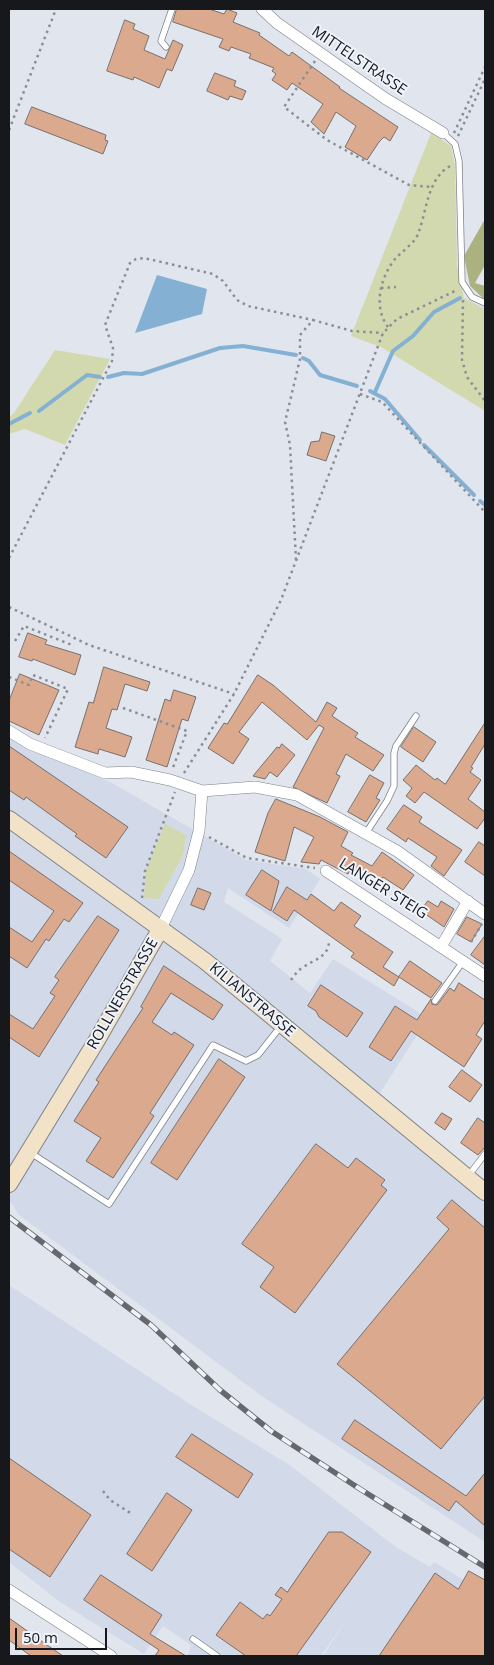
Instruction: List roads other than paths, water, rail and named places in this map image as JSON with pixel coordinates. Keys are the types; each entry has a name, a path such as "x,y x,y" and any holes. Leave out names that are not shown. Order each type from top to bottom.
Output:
{"main road":[{"name":"KILIANSTRASSE","path":"9,819 161,928 228,980 485,1192"},
{"name":"ROLLNERSTRASSE","path":"9,1184 122,999 161,928"}],"street":[{"name":"MITTELSTRASSE","path":"262,9 277,23 320,54 386,99 450,139"},
{"path":"9,731 40,748 104,773 131,772 178,782 202,791 255,787 279,790 297,796 397,851 468,902 484,917"},
{"name":"ROLLNERSTRASSE","path":"161,928 189,870 199,831 202,791"},
{"name":"LANGER STEIG","path":"326,871 442,945 485,976"},
{"path":"442,945 468,902"},
{"path":"9,1590 111,1656"}],"lane":[{"path":"166,47 160,41 172,9"},
{"path":"450,139 459,161 464,287 472,296 485,303"},
{"path":"366,833 387,801 394,786 393,761 396,746 416,716"},
{"path":"435,1001 464,960"},
{"path":"29,1152 109,1204 213,1045 246,1061 258,1055 282,1024"},
{"path":"467,1177 485,1154"},
{"path":"192,1639 217,1656"}],"water":[{"path":"157,275 207,289 202,314 135,333"}],"waterway":[{"path":"375,392 393,351 413,336 434,312 460,298"},
{"path":"108,377 124,373 142,374 220,348 243,346 296,355"},
{"path":"303,358 309,361 320,375 357,386"},
{"path":"39,411 87,375 100,377"},
{"path":"370,391 385,399 420,440"},
{"path":"9,424 30,413"},
{"path":"424,445 474,495"},
{"path":"480,501 485,505"}],"railway":[{"path":"9,1217 151,1325 220,1390 271,1431 485,1567"}]}
